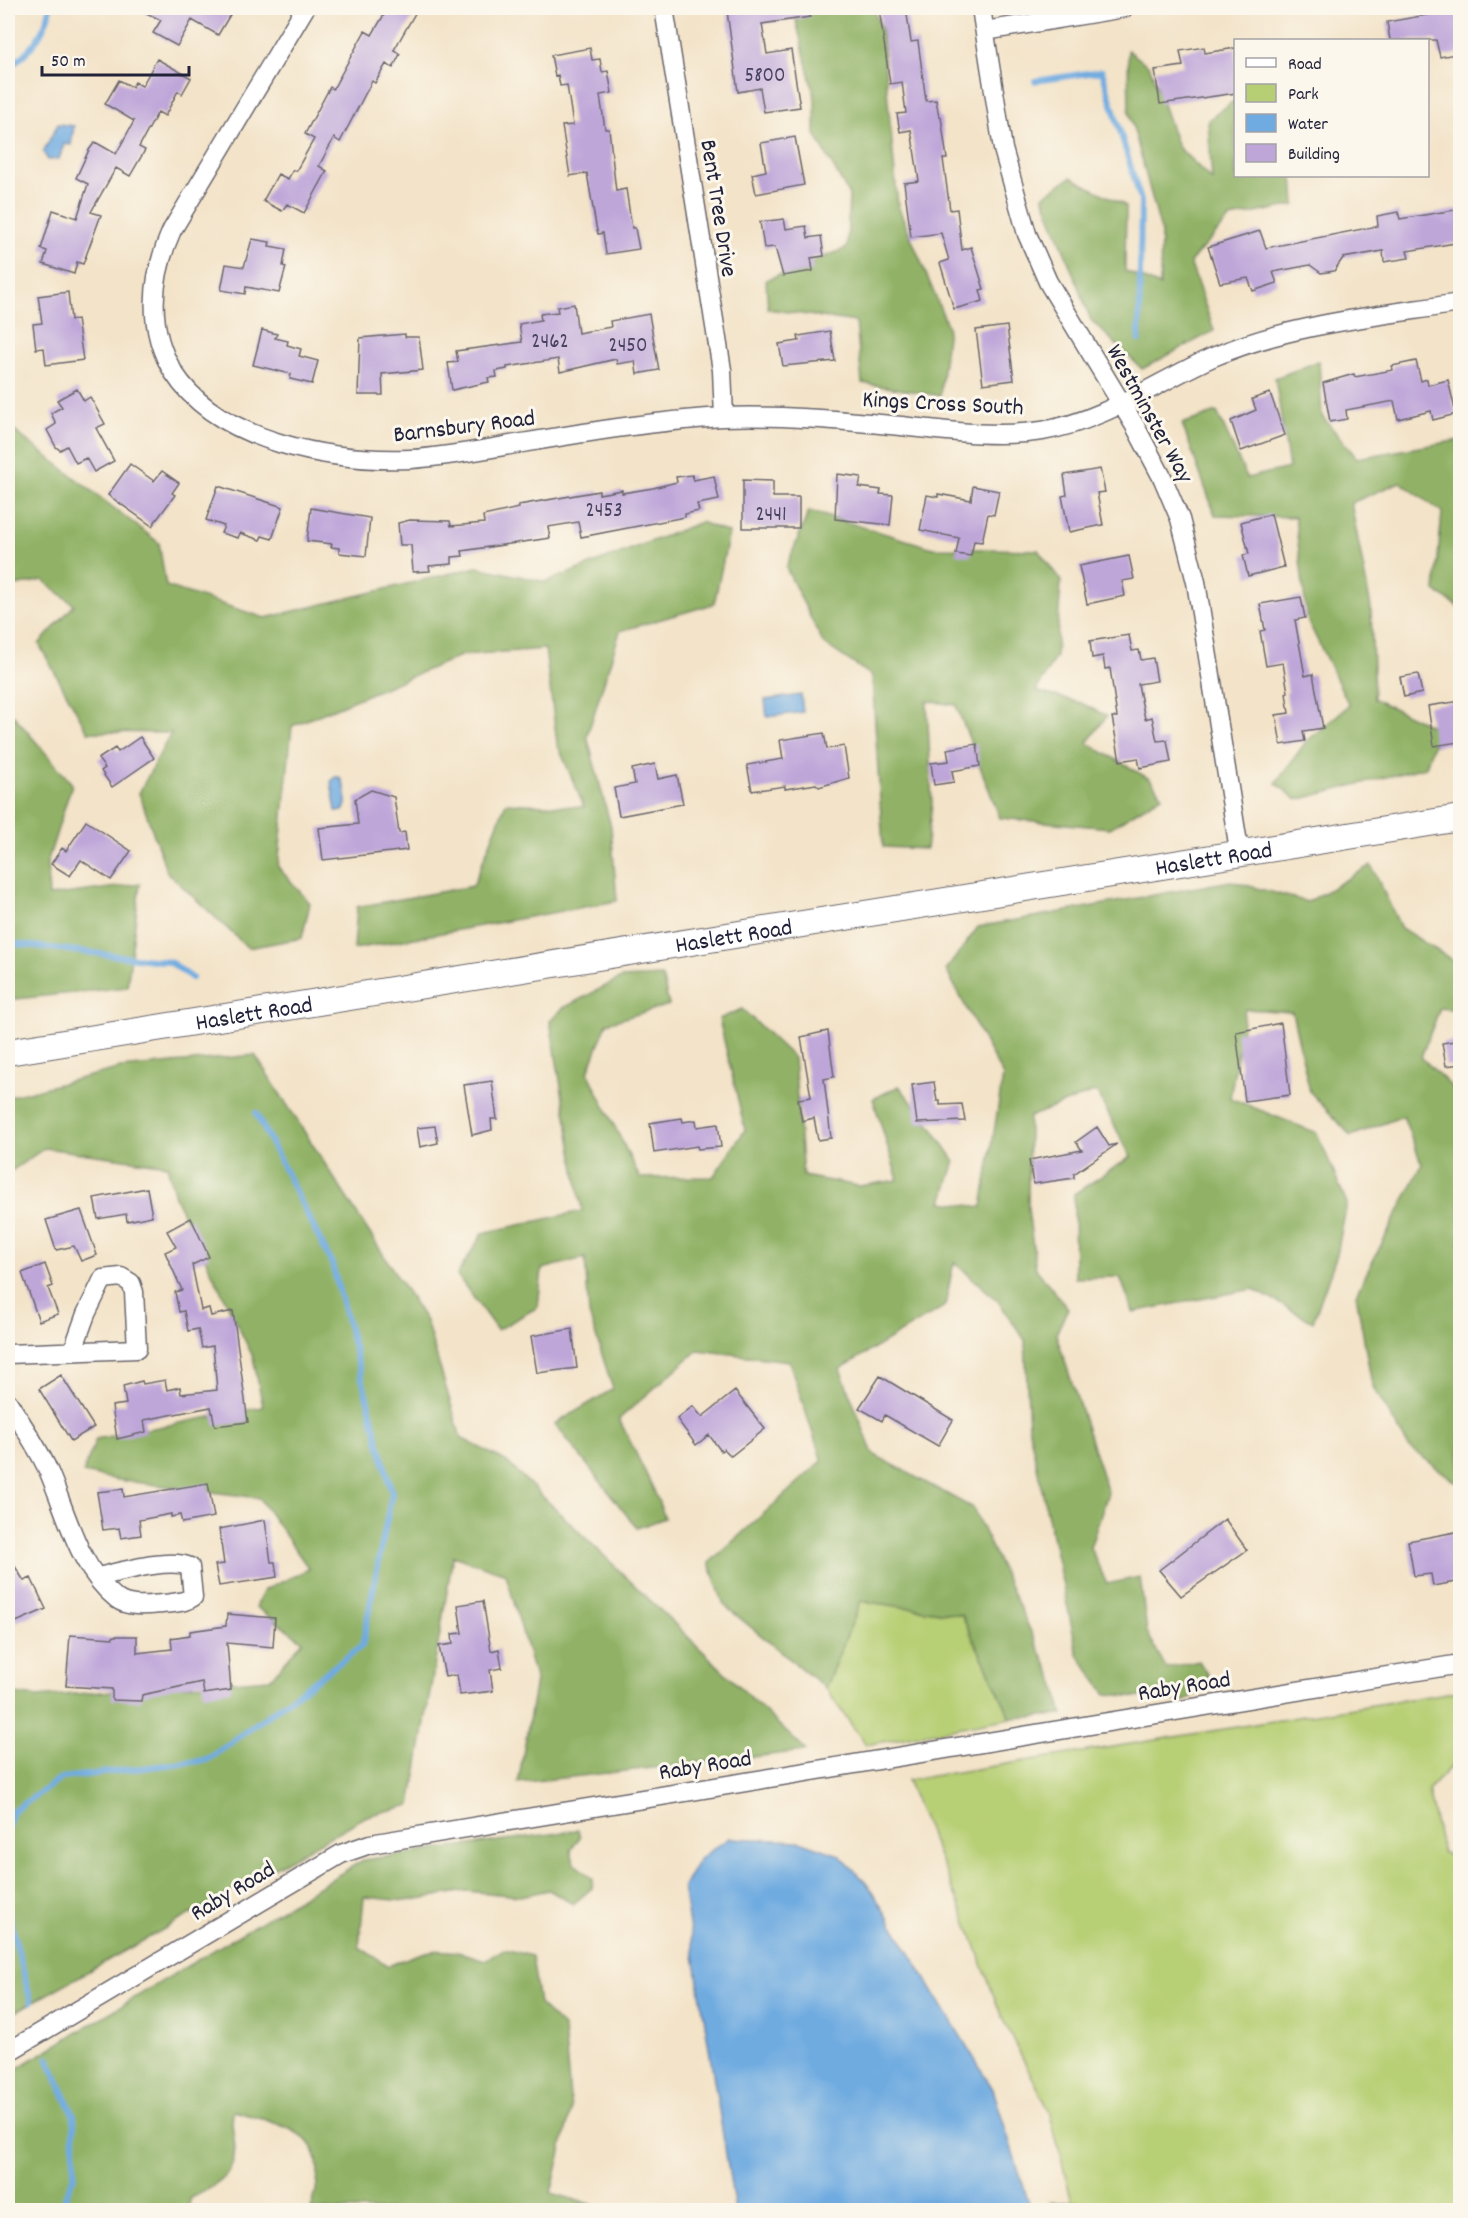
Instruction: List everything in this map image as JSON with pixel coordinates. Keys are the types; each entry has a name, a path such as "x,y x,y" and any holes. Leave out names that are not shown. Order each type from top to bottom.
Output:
{"main road":[{"name":"Haslett Road","path":"8,1052 414,984 1239,856 1461,818"}],"street":[{"name":"Barnsbury Road","path":"305,8 172,231 158,266 154,302 159,338 170,365 191,394 217,416 270,439 333,454 387,459 442,456 585,433 724,417"},
{"name":"Bent Tree Drive","path":"664,8 722,370 724,417"},
{"name":"Westminster Way","path":"981,8 1003,149 1027,234 1048,282 1163,479 1180,519 1196,582 1239,856"},
{"path":"985,31 1124,8"},
{"name":"Kings Cross South","path":"724,417 832,419 992,434 1043,430 1095,417 1212,358 1250,344 1340,323 1461,303"},
{"path":"8,1354 137,1349 134,1292 131,1282 121,1278 103,1279 86,1314 73,1350"},
{"path":"8,1402 47,1468 79,1548 98,1577 118,1599 130,1604 188,1601 193,1597 193,1576 190,1567 182,1563 136,1568 98,1577"},
{"name":"Raby Road","path":"8,2052 341,1854 370,1844 1461,1664"}],"green space":[{"path":"793,8 873,8 881,28 898,206 948,327 940,396 862,383 856,322 768,309 766,280 847,248 849,195 815,134 815,99"},
{"path":"1128,50 1150,67 1178,147 1212,180 1208,120 1234,101 1234,177 1293,177 1295,205 1230,218 1190,262 1214,331 1142,369 1091,320 1043,196 1071,177 1126,206 1125,271 1160,286 1161,231 1129,112"},
{"path":"1319,361 1322,416 1357,458 1460,440 1460,602 1459,607 1435,591 1442,512 1400,482 1351,503 1371,608 1374,699 1438,729 1426,767 1297,800 1276,783 1305,743 1349,705 1307,619 1295,517 1215,515 1182,424 1217,412 1247,478 1289,468 1275,378"},
{"path":"8,426 159,543 166,586 265,618 477,567 546,582 701,522 729,533 714,604 620,631 587,736 611,827 617,901 354,949 357,907 473,886 506,803 584,807 557,743 545,649 463,655 292,726 278,867 310,903 302,938 248,948 167,872 139,793 171,733 88,732 39,644 74,605 43,580 11,587 8,585"},
{"path":"809,511 933,548 1038,550 1061,581 1056,656 1036,691 1081,703 1107,716 1087,743 1150,779 1162,796 1110,828 1000,818 956,705 927,701 932,804 926,849 883,847 872,676 823,643 786,568"},
{"path":"8,709 72,784 47,863 49,896 140,884 127,987 8,1000"},
{"path":"1371,865 1401,928 1460,965 1460,1011 1440,1008 1421,1057 1460,1095 1460,1485 1409,1447 1372,1385 1356,1294 1422,1165 1403,1116 1351,1136 1310,1092 1292,1012 1245,1009 1230,1098 1317,1133 1347,1203 1337,1254 1313,1322 1253,1289 1133,1312 1120,1277 1075,1278 1074,1194 1131,1157 1096,1091 1029,1117 1028,1209 1036,1269 1068,1308 1056,1334 1108,1493 1090,1548 1107,1584 1140,1577 1147,1632 1166,1668 1199,1661 1212,1682 1185,1701 1106,1694 1078,1655 1029,1430 1025,1340 998,1301 954,1262 945,1306 840,1369 873,1454 973,1508 1055,1683 1063,1715 1011,1718 962,1615 861,1601 825,1688 724,1605 709,1563 822,1461 789,1361 698,1350 619,1419 665,1518 637,1528 555,1424 613,1389 589,1314 585,1258 542,1269 538,1307 497,1330 457,1275 483,1233 582,1211 550,1021 563,1008 621,978 662,976 669,1005 607,1023 588,1072 640,1178 713,1177 745,1130 719,1019 742,1009 794,1058 803,1176 859,1186 898,1180 873,1099 899,1086 955,1161 942,1202 982,1207 1003,1076 946,970 978,927 1231,881 1308,902"},
{"path":"255,1055 426,1321 461,1438 506,1461 806,1751 518,1783 536,1681 506,1574 453,1556 411,1805 367,1816 8,2016 8,1693 36,1697 270,1679 303,1641 256,1607 264,1590 309,1569 259,1498 118,1480 83,1473 96,1439 263,1407 253,1357 175,1197 167,1165 45,1148 8,1173 8,1097 121,1068"},
{"path":"861,1601 962,1615 1011,1718 866,1745 825,1688"},
{"path":"1460,1691 1460,1757 1428,1790 1442,1852 1460,1861 1460,2210 1161,2210 1107,2203 1072,2202 1049,2110 1002,2018 967,1923 907,1780"},
{"path":"578,1830 580,1837 571,1850 574,1863 593,1879 592,1888 573,1904 549,1890 520,1896 466,1891 406,1901 364,1897 359,1947 388,1966 415,1955 436,1951 457,1952 485,1960 504,1949 532,1956 539,2004 564,2028 571,2110 551,2193 611,2210 311,2210 317,2185 318,2165 313,2150 305,2139 276,2123 234,2111 232,2121 235,2151 230,2170 218,2183 191,2198 187,2210 8,2210 8,2074 363,1860"},
{"path":"1050,2202 1107,2203 1161,2210 1052,2210"}],"water":[{"path":"58,124 74,126 71,145 64,144 59,159 48,160 43,152"},
{"path":"801,695 803,712 767,717 765,700"},
{"path":"335,777 339,777 345,789 346,803 343,811 336,811 331,782"},
{"path":"729,1838 800,1841 839,1855 867,1883 993,2089 1031,2210 735,2210 683,1887 698,1860"}],"building":[{"path":"136,8 234,8 218,35 192,20 177,46 153,33 161,20"},
{"path":"388,8 418,8 394,50 400,54 393,68 386,64 375,83 372,81 340,142 334,138 319,166 327,171 304,213 287,204 282,211 263,201 278,174 288,179 293,170 296,171 314,139 305,134 330,87 333,89 365,31 372,35"},
{"path":"740,8 809,8 810,17 762,24 767,54 791,50 800,107 764,112 760,88 738,92 727,11"},
{"path":"879,8 906,8 911,42 918,41 926,101 936,100 939,117 941,117 947,159 943,159 950,210 957,209 962,250 971,247 984,289 980,290 983,301 954,309 940,263 949,260 941,233 911,237 904,183 919,181 911,130 900,132 897,114 906,113 902,82 890,84"},
{"path":"1461,9 1461,53 1440,57 1436,40 1390,39 1387,22"},
{"path":"1204,47 1205,53 1234,48 1234,93 1160,104 1155,70 1183,66 1180,51"},
{"path":"590,48 592,60 600,59 602,72 608,71 612,93 600,95 605,129 609,129 616,191 626,189 632,228 635,228 639,249 606,254 603,233 598,234 596,226 587,173 570,176 562,126 573,125 567,85 560,86 558,75 555,76 551,55"},
{"path":"157,59 191,78 182,94 178,91 165,116 158,112 139,147 145,150 130,176 116,168 91,212 101,215 83,264 77,262 74,274 43,264 47,251 41,249 53,210 77,218 88,184 76,178 89,150 95,142 116,154 134,121 105,104 119,80 132,87 135,82 142,86"},
{"path":"795,137 804,185 756,194 752,174 766,171 761,143"},
{"path":"1461,209 1461,242 1407,251 1409,258 1384,262 1383,251 1343,258 1334,271 1321,273 1310,265 1273,272 1277,283 1253,291 1248,278 1220,283 1208,247 1260,231 1266,248 1378,226 1377,216 1398,212 1400,219"},
{"path":"784,219 786,229 806,226 808,238 821,236 824,256 811,258 813,271 783,276 775,247 764,248 760,222"},
{"path":"252,239 270,242 269,246 286,249 283,266 286,267 279,293 246,287 245,294 221,290 226,264 244,267"},
{"path":"68,292 71,320 77,319 83,360 46,365 44,348 36,349 33,324 42,323 38,296"},
{"path":"574,304 578,333 611,327 610,321 649,314 659,370 637,374 635,361 617,364 616,359 560,372 558,359 507,367 507,369 496,371 497,377 488,378 489,382 452,390 448,363 458,362 456,351 522,342 519,324 541,320 540,314 558,312 557,307"},
{"path":"1007,326 1014,380 983,384 976,330"},
{"path":"262,330 277,334 275,338 288,341 287,345 301,349 299,356 318,361 312,384 290,379 291,374 253,365"},
{"path":"830,331 835,361 783,366 779,344 799,341 798,336"},
{"path":"405,334 405,337 419,337 423,370 382,374 383,395 358,395 360,338"},
{"path":"1416,361 1421,381 1427,379 1428,385 1448,380 1456,414 1433,420 1431,411 1398,419 1394,401 1346,410 1347,419 1330,422 1323,383 1354,374 1355,377 1393,370 1392,366"},
{"path":"77,389 84,401 90,397 105,424 96,428 114,461 94,472 86,458 76,463 67,446 60,450 56,447 47,430 56,424 51,413 62,407 57,400"},
{"path":"1270,393 1285,435 1241,451 1231,421 1256,410 1252,399"},
{"path":"130,464 154,481 162,471 179,483 172,493 175,495 152,526 108,495"},
{"path":"1100,469 1105,492 1097,493 1103,525 1069,532 1062,496 1067,495 1064,475"},
{"path":"837,474 861,477 859,487 881,490 880,494 893,495 890,525 835,519"},
{"path":"692,475 693,480 714,476 719,500 697,504 699,511 685,514 685,517 581,537 578,522 548,527 550,538 462,551 463,556 452,557 452,564 429,566 430,571 413,572 411,545 400,545 398,523 410,520 450,521 451,526 484,523 483,516 519,508 519,505 599,491 599,494 622,490 622,493 653,488 677,482 676,477"},
{"path":"743,480 773,481 773,497 799,497 799,528 743,528"},
{"path":"218,486 283,507 272,539 262,536 260,540 240,533 238,538 221,533 224,526 206,520"},
{"path":"973,486 999,491 994,515 988,514 982,542 974,541 971,556 956,554 959,538 920,530 927,495 938,497 938,494 971,500"},
{"path":"311,508 370,518 366,556 339,553 339,548 331,547 332,544 307,541"},
{"path":"1271,514 1284,567 1248,576 1243,555 1249,554 1241,522"},
{"path":"1129,556 1134,579 1122,581 1125,596 1087,604 1079,566"},
{"path":"1301,597 1305,618 1295,620 1305,676 1313,674 1323,728 1303,731 1305,741 1281,745 1276,715 1289,713 1286,693 1288,692 1283,663 1266,666 1260,631 1265,630 1260,604"},
{"path":"1129,635 1132,651 1139,650 1141,660 1153,658 1157,681 1138,684 1145,719 1152,717 1157,741 1167,740 1171,762 1140,768 1138,758 1120,761 1112,717 1117,717 1110,668 1105,669 1103,656 1092,658 1090,641"},
{"path":"1418,674 1422,693 1404,697 1400,677"},
{"path":"1461,701 1461,721 1456,721 1459,742 1434,746 1428,706"},
{"path":"824,733 827,749 844,746 849,778 819,787 816,784 752,791 747,765 783,759 780,740"},
{"path":"140,737 154,758 112,787 101,771 105,768 98,759 115,748 118,752"},
{"path":"977,744 980,766 952,771 954,782 934,785 931,763 949,761 947,749"},
{"path":"655,764 658,779 677,775 683,804 619,816 614,788 635,784 632,769"},
{"path":"371,790 394,797 399,833 405,832 407,850 323,860 319,828 358,824 355,799"},
{"path":"86,821 131,851 111,880 81,860 70,876 51,864 62,848 66,851"},
{"path":"1281,1023 1290,1095 1245,1101 1236,1032"},
{"path":"828,1031 834,1077 824,1079 831,1138 818,1140 814,1118 802,1121 798,1099 811,1097 801,1037"},
{"path":"1461,1040 1461,1064 1446,1066 1442,1043"},
{"path":"492,1081 497,1119 491,1119 492,1130 472,1135 464,1085"},
{"path":"934,1082 937,1101 940,1101 940,1105 962,1104 965,1121 917,1123 912,1085"},
{"path":"682,1118 683,1122 696,1120 697,1127 718,1124 721,1147 698,1149 697,1146 654,1153 650,1123"},
{"path":"435,1126 438,1143 420,1147 417,1128"},
{"path":"1097,1127 1109,1146 1117,1144 1074,1174 1074,1178 1033,1184 1029,1160 1082,1150 1076,1142"},
{"path":"147,1188 152,1216 127,1221 126,1214 98,1219 94,1198"},
{"path":"81,1210 97,1255 81,1261 74,1246 56,1250 46,1220"},
{"path":"191,1218 209,1257 192,1265 201,1310 209,1308 211,1316 233,1311 248,1422 215,1426 211,1407 144,1420 146,1432 117,1439 112,1406 126,1404 123,1386 142,1381 143,1384 165,1380 167,1390 180,1387 181,1394 217,1390 213,1346 202,1348 198,1329 188,1331 184,1311 179,1312 175,1292 182,1290 165,1252 176,1247 167,1231"},
{"path":"45,1264 53,1286 48,1288 58,1314 39,1321 22,1273"},
{"path":"572,1329 577,1368 537,1373 531,1336"},
{"path":"61,1375 94,1427 71,1441 39,1389"},
{"path":"880,1376 953,1420 938,1446 885,1415 882,1421 859,1408"},
{"path":"735,1391 765,1429 731,1456 724,1449 721,1451 709,1435 696,1445 677,1419 693,1406 702,1417"},
{"path":"208,1483 214,1517 182,1523 180,1515 171,1517 171,1514 139,1520 141,1535 121,1538 119,1528 103,1530 97,1492 123,1489 124,1497"},
{"path":"1225,1519 1247,1550 1181,1596 1159,1570"},
{"path":"265,1520 271,1562 275,1562 277,1577 219,1586 215,1565 224,1564 219,1529"},
{"path":"1461,1531 1461,1581 1433,1586 1431,1574 1414,1576 1408,1541"},
{"path":"8,1555 24,1581 31,1578 46,1609 16,1622 8,1603"},
{"path":"483,1601 491,1651 499,1649 502,1668 490,1670 493,1691 460,1695 457,1675 445,1677 439,1646 453,1644 452,1634 462,1633 458,1605"},
{"path":"227,1614 275,1618 273,1647 227,1643 231,1690 204,1694 202,1682 142,1695 141,1701 112,1700 112,1689 66,1686 70,1635 113,1638 114,1636 137,1636 137,1653 172,1649 171,1638 190,1635 190,1631 226,1626"}],"waterway":[{"path":"8,68 35,42 45,26 50,8"},
{"path":"1035,81 1102,71 1141,201 1139,340"},
{"path":"8,943 170,962 192,978"},
{"path":"8,1827 13,1811 62,1778 207,1760 362,1646 392,1493 332,1264 256,1113"},
{"path":"8,1911 31,2002"},
{"path":"48,2058 74,2116 74,2175 60,2210"}]}
